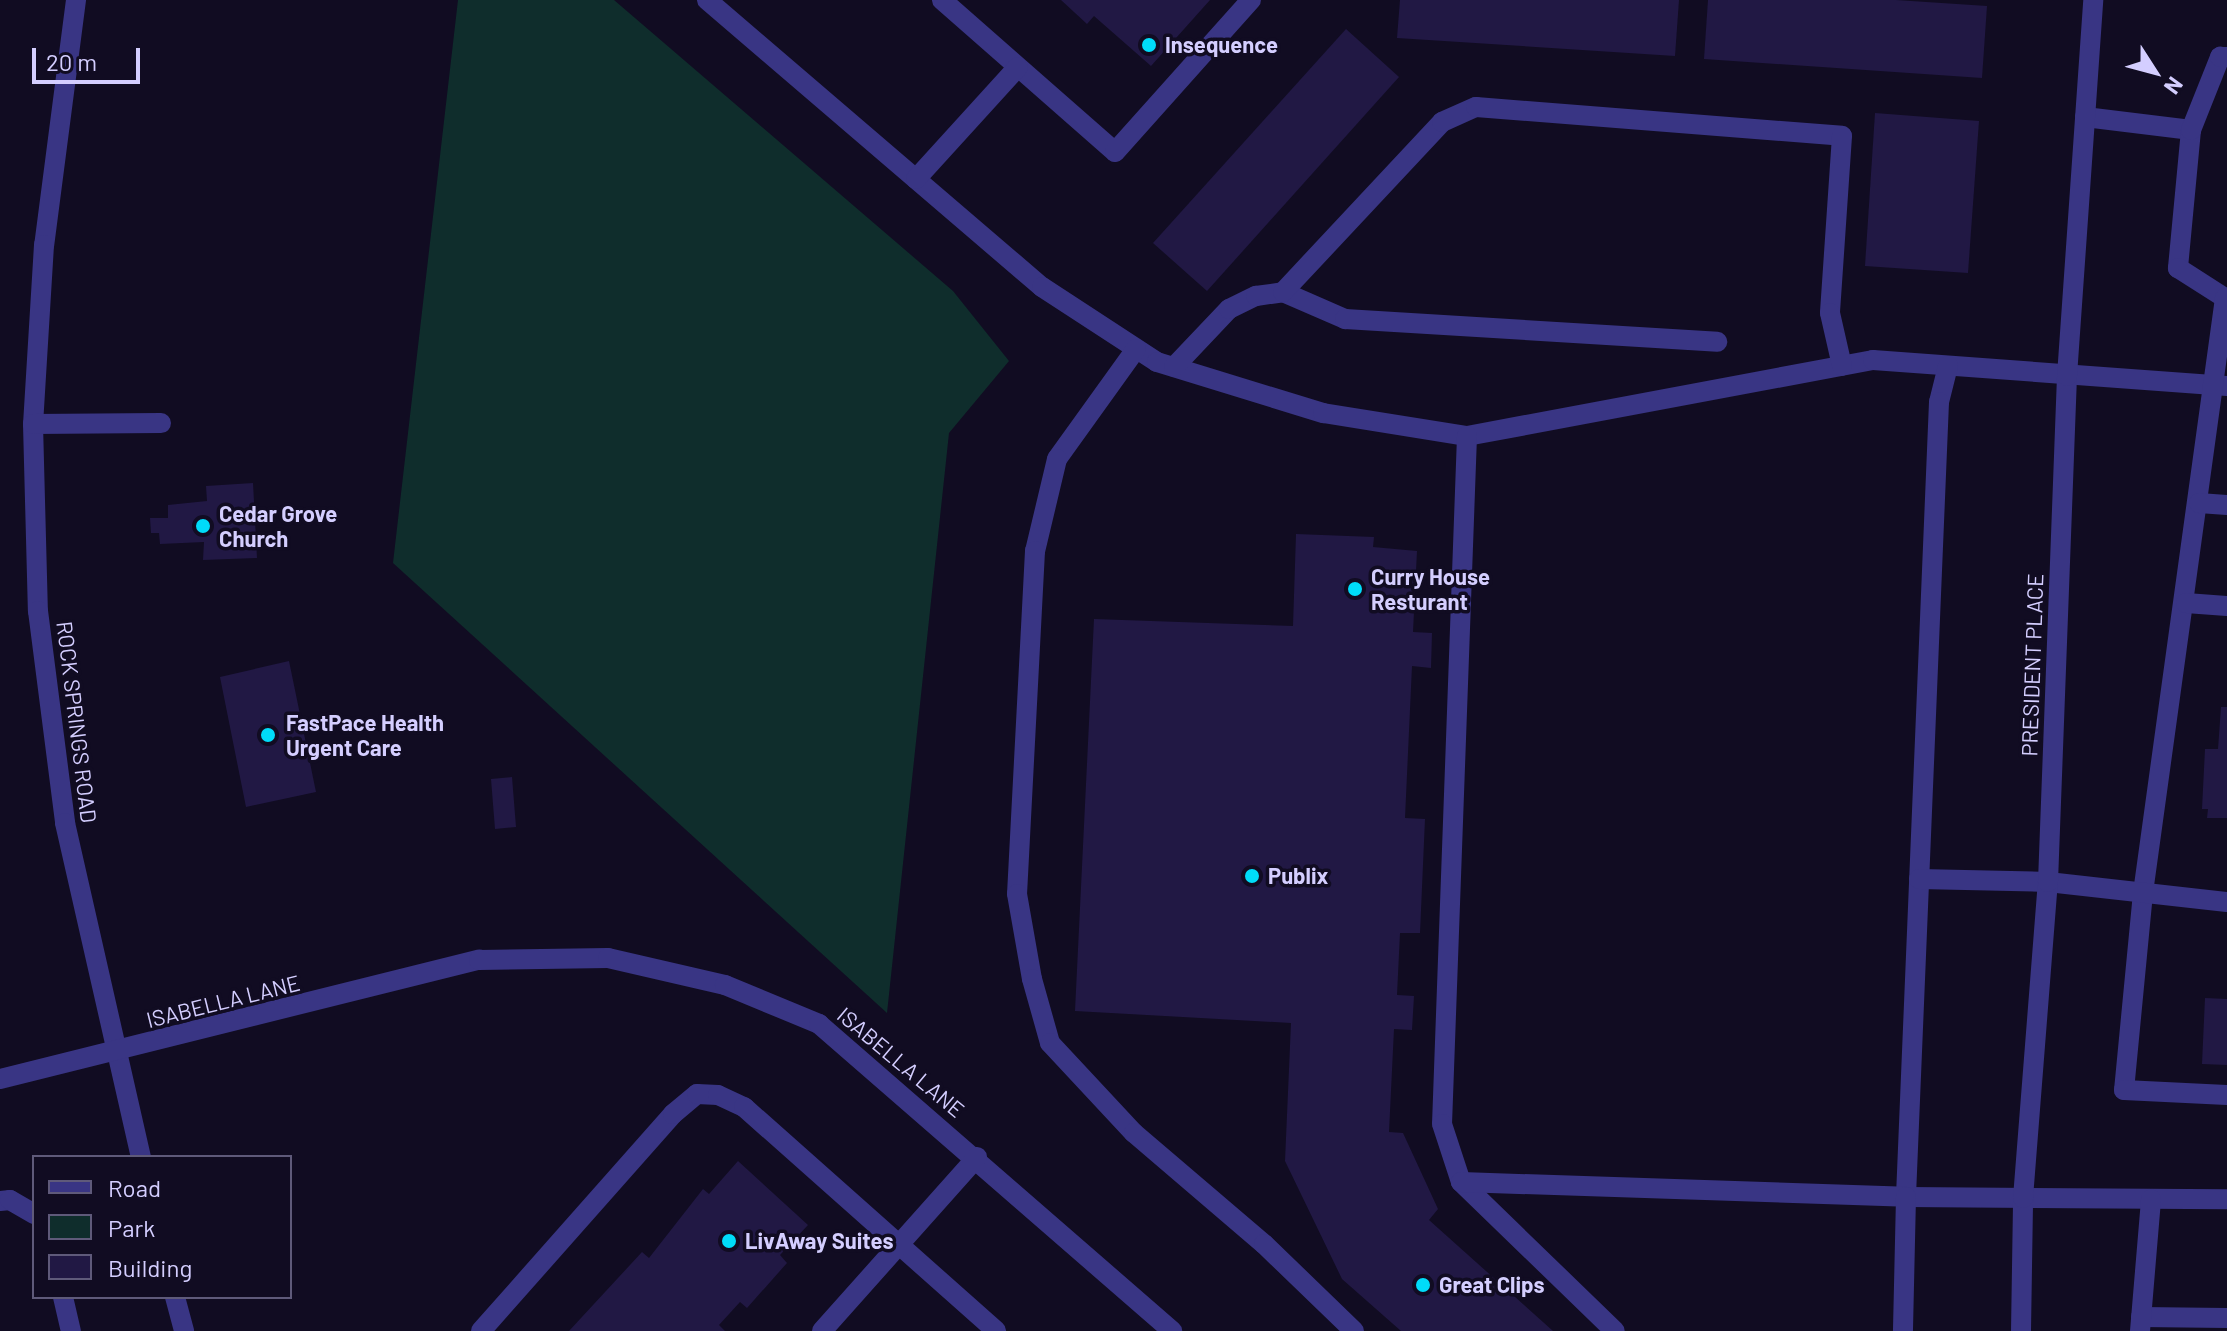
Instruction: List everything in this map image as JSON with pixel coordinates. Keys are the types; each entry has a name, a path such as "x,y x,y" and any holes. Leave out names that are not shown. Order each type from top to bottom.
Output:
{"street":[{"name":"ROCK SPRINGS ROAD","path":"76,0 44,245 33,424 38,611 63,808 115,1053 140,1155"},
{"path":"707,0 1042,287 1136,349 1174,367 1323,413 1467,436 1873,360 2222,385"},
{"path":"942,0 1115,152 1251,0"},
{"name":"PRESIDENT PLACE","path":"2021,1331 2023,1198 2048,882 2067,376 2093,0"},
{"path":"2227,57 2220,57 2191,130 2178,268 2226,298 2222,385 2199,503 2143,893 2124,1090 2227,1095"},
{"path":"916,179 1018,67"},
{"path":"1283,292 1442,122 1476,107 1842,136 1830,313 1842,366"},
{"path":"2085,117 2191,130"},
{"path":"1174,367 1229,309 1256,296 1283,292 1345,319 1717,342"},
{"path":"1136,349 1057,459 1035,551 1017,894 1032,979 1050,1043 1134,1133 1264,1244 1354,1331"},
{"path":"1903,1331 1939,402 1948,366"},
{"path":"33,424 161,423"},
{"path":"1467,436 1442,1055 1442,1124 1461,1182 1615,1331"},
{"path":"2199,503 2227,505"},
{"path":"2186,603 2227,606"},
{"path":"1919,879 2048,882 2227,902"},
{"name":"ISABELLA LANE","path":"0,1079 115,1053 479,960 608,958 725,985 819,1024 977,1157 1172,1331"},
{"path":"481,1331 673,1114 697,1094 718,1095 744,1107 996,1331"},
{"path":"822,1331 977,1157"},
{"path":"1461,1182 1906,1197 2227,1199"},
{"path":"2151,1199 2140,1324 2227,1318"},
{"path":"0,1201 10,1200 32,1213"},
{"path":"63,1299 71,1331"},
{"path":"176,1299 184,1331"}],"green space":[{"path":"458,0 614,0 953,291 1009,361 949,433 887,1013 393,563"}],"building":[{"name":"Insequence","path":"1061,0 1210,0 1151,66 1094,16 1087,24"},
{"path":"1400,0 1679,0 1675,56 1397,38"},
{"path":"1708,0 1896,0 1987,6 1982,78 1704,59"},
{"path":"1346,29 1399,77 1207,291 1153,243"},
{"path":"1875,113 1979,121 1968,273 1865,266"},
{"name":"Cedar Grove Church","path":"253,483 257,558 203,560 204,542 160,544 159,533 151,533 150,518 168,518 168,505 207,501 206,486"},
{"name":"Publix","path":"1296,534 1374,537 1373,547 1417,551 1413,632 1432,633 1431,668 1412,666 1405,818 1425,819 1420,933 1400,933 1397,995 1414,996 1412,1030 1394,1029 1389,1132 1403,1133 1438,1209 1429,1220 1553,1331 1401,1331 1342,1279 1285,1161 1291,1023 1075,1011 1094,619 1293,626"},
{"name":"FastPace Health Urgent Care","path":"289,661 316,792 246,807 220,677"},
{"path":"2221,707 2227,707 2227,818 2207,818 2208,809 2202,809 2205,749 2218,749"},
{"path":"512,777 516,827 495,829 491,779"},
{"path":"2205,998 2227,999 2227,1065 2202,1064"},
{"name":"LivAway Suites","path":"738,1161 808,1225 780,1255 787,1263 747,1308 740,1302 719,1325 725,1331 569,1331 642,1252 649,1258 703,1189 709,1194"}],"place":[{"name":"Insequence","path":"1149,45"},
{"name":"Cedar Grove Church","path":"203,526"},
{"name":"Curry House Resturant","path":"1355,589"},
{"name":"FastPace Health Urgent Care","path":"268,735"},
{"name":"Publix","path":"1252,876"},
{"name":"LivAway Suites","path":"729,1241"},
{"name":"Great Clips","path":"1423,1285"}]}
